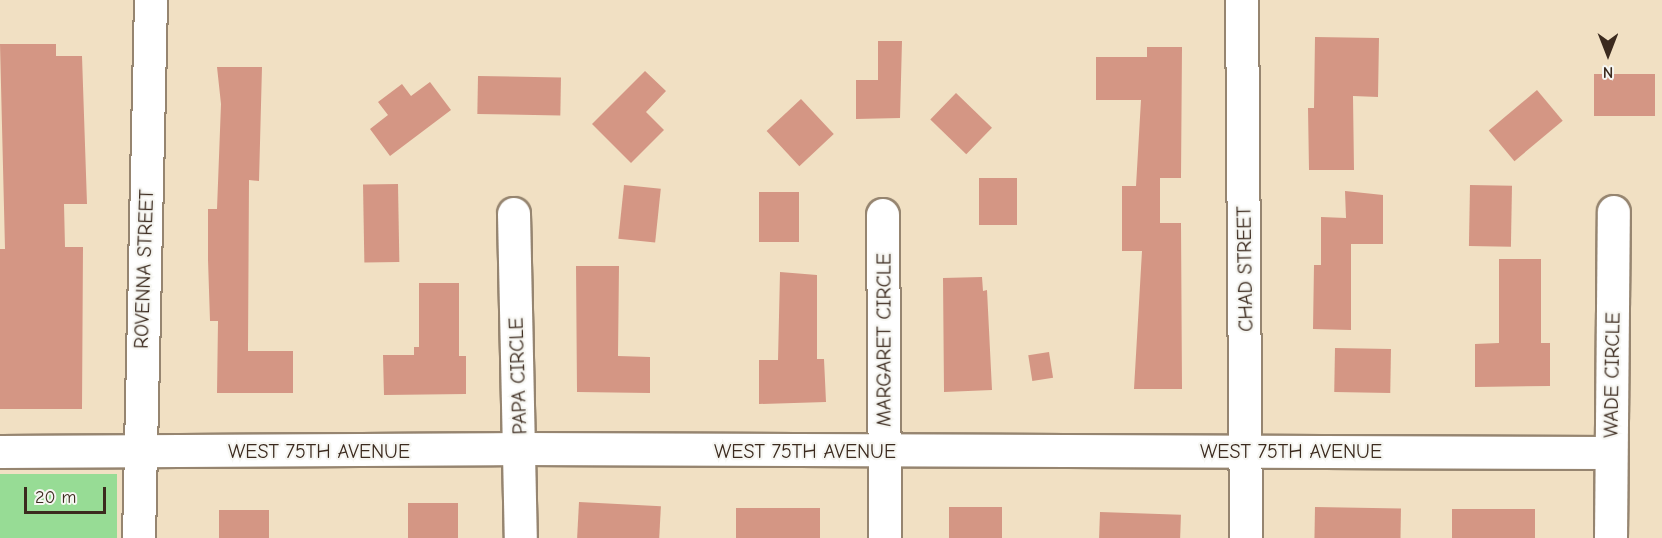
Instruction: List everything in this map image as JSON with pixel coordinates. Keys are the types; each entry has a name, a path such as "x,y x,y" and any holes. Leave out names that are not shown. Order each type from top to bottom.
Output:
{"street":[{"name":"ROVENNA STREET","path":"139,538 151,0"},
{"name":"CHAD STREET","path":"1242,0 1246,538"},
{"name":"WADE CIRCLE","path":"1611,538 1614,212"},
{"name":"PAPA CIRCLE","path":"514,214 522,538"},
{"name":"MARGARET CIRCLE","path":"883,214 885,538"},
{"name":"WEST 75TH AVENUE","path":"0,452 520,449 1611,453"}],"green space":[{"path":"0,474 117,474 117,538 0,538"}],"building":[{"path":"1315,37 1379,38 1378,97 1353,96 1354,170 1309,170 1308,108 1314,108"},
{"path":"878,41 902,41 900,118 856,119 856,80 878,80"},
{"path":"0,44 56,44 56,56 82,56 87,204 64,204 65,247 83,247 82,409 0,409 0,249 5,249"},
{"path":"1147,47 1182,47 1181,178 1160,178 1160,223 1181,223 1182,389 1134,389 1142,251 1122,251 1122,186 1136,186 1141,100 1096,100 1096,57 1147,57"},
{"path":"217,67 262,67 259,181 249,180 248,351 293,351 293,393 217,393 218,321 210,321 208,209 217,209 221,104"},
{"path":"645,71 666,91 646,112 664,130 631,163 592,124"},
{"path":"1594,74 1655,74 1655,116 1594,116"},
{"path":"478,76 561,77 560,115 477,114"},
{"path":"430,82 451,110 390,156 370,129 388,115 378,102 402,84 411,96"},
{"path":"1537,90 1563,121 1514,161 1489,130"},
{"path":"956,93 992,128 966,154 930,120"},
{"path":"801,99 834,134 799,166 767,131"},
{"path":"979,178 1017,178 1017,225 979,225"},
{"path":"398,184 399,262 364,263 363,185"},
{"path":"624,185 661,189 655,243 618,239"},
{"path":"1470,185 1512,186 1511,247 1469,246"},
{"path":"1345,191 1383,195 1383,244 1351,244 1351,330 1313,329 1314,265 1321,265 1321,217 1346,218"},
{"path":"759,192 799,192 799,242 759,242"},
{"path":"1499,259 1541,259 1541,343 1550,343 1550,386 1475,387 1475,344 1499,343"},
{"path":"576,266 619,266 618,356 650,357 650,393 577,392"},
{"path":"780,272 817,275 817,359 824,359 826,402 759,404 759,360 778,360"},
{"path":"982,277 983,291 987,290 992,390 944,392 943,278"},
{"path":"419,283 459,283 459,356 466,356 466,394 384,395 383,355 414,355 414,347 419,347"},
{"path":"1335,348 1391,349 1390,393 1334,392"},
{"path":"1049,352 1053,378 1032,381 1028,355"},
{"path":"579,502 661,506 659,538 577,538"},
{"path":"408,503 458,503 458,538 408,538"},
{"path":"949,507 1002,507 1002,538 949,538"},
{"path":"1315,507 1401,509 1400,538 1314,538"},
{"path":"736,508 820,508 820,538 736,538"},
{"path":"1452,509 1535,509 1535,538 1452,538"},
{"path":"219,510 269,510 269,538 219,538"},
{"path":"1100,512 1181,515 1180,538 1099,538"}]}
